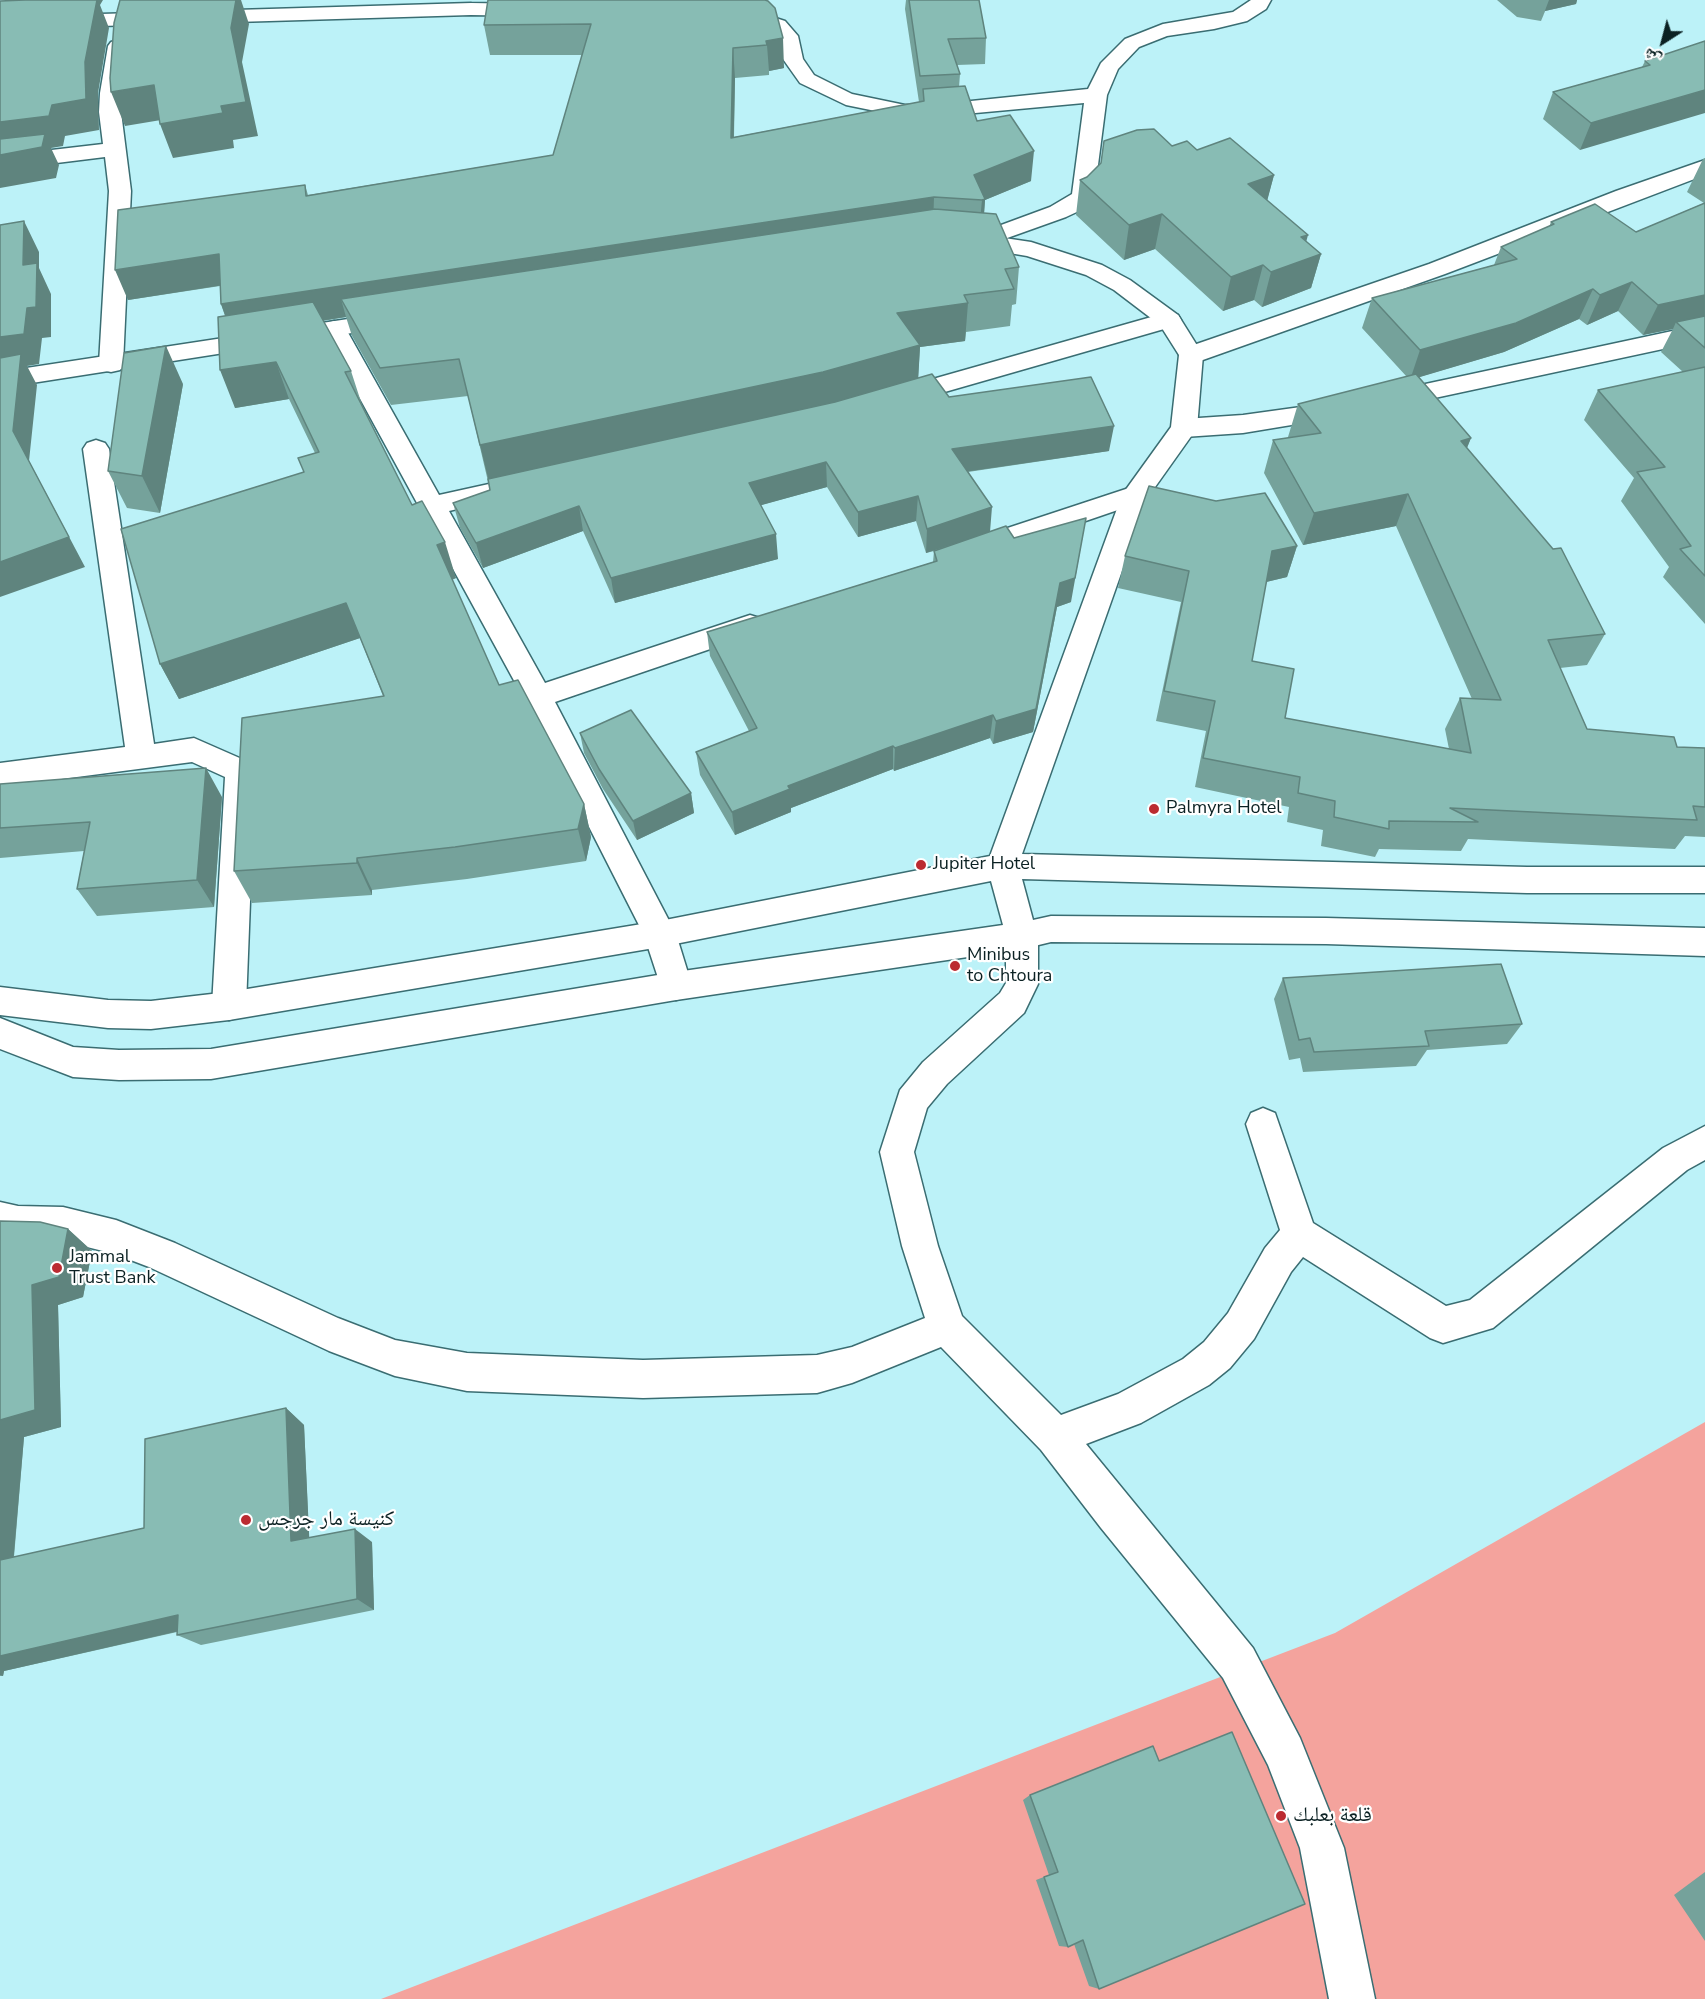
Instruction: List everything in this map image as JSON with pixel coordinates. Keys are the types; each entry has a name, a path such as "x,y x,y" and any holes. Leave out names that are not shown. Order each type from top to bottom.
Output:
{"street":[{"path":"982,240 1058,212 1073,205 1083,196 1096,95 1108,67 1132,43 1163,30 1240,17 1259,5 1262,0"},
{"path":"0,24 471,9 552,10"},
{"path":"716,14 757,18 778,25 788,36 794,59 807,79 846,99 868,104 905,111 932,111 1096,95"},
{"path":"111,364 120,191 110,112 115,56 124,20"},
{"path":"0,163 116,149"},
{"path":"1191,355 1437,269 1613,200 1705,167"},
{"path":"943,238 982,240 1031,249 1094,270 1122,285 1169,321 1191,355 1184,428 1135,495 1002,866 1022,936 1022,984 1012,1003 935,1073 912,1101 897,1152 920,1246 947,1327 1055,1436 1115,1514 1238,1663 1286,1754 1322,1848 1352,1999"},
{"path":"0,380 416,316"},
{"path":"872,406 1169,321"},
{"path":"334,329 538,697 660,934 676,986"},
{"path":"1184,428 1243,424 1360,406 1705,332"},
{"path":"96,449 141,756"},
{"path":"432,506 525,486"},
{"path":"944,560 1135,495"},
{"path":"538,697 775,617"},
{"path":"0,775 194,750 240,771 229,1006"},
{"path":"0,1000 108,1014 151,1015 229,1006 660,934 1002,866 1527,880 1705,880"},
{"path":"0,1034 35,1050 73,1062 119,1065 211,1064 676,986 1022,936 1051,929 1206,929 1705,942"},
{"path":"1263,1124 1299,1234 1443,1325 1480,1315 1675,1159 1705,1142"},
{"path":"0,1219 18,1223 63,1224 116,1237 162,1255 329,1333 395,1358 467,1372 643,1379 816,1374 852,1365 947,1327"},
{"path":"1055,1436 1127,1410 1196,1372 1217,1355 1241,1326 1278,1260 1299,1234"}],"shaded area":[{"name":"قلعة بعلبك","path":"1705,1422 1705,1999 381,1999 1335,1633"}],"building":[{"path":"97,0 85,62 86,99 52,105 49,116 0,122 0,1"},
{"path":"120,0 236,0 231,28 246,102 221,106 223,113 160,124 154,85 111,92 114,23"},
{"path":"488,0 765,0 775,8 783,38 766,41 767,45 733,48 731,138 924,101 923,89 965,86 977,121 1010,115 1034,151 974,175 985,199 982,200 934,197 221,304 219,254 115,270 118,210 305,185 306,196 553,155 591,24 484,25"},
{"path":"909,0 979,0 986,38 948,39 960,74 920,76"},
{"path":"1705,41 1705,90 1591,123 1553,92 1650,65 1645,61"},
{"path":"1154,129 1172,146 1187,141 1197,150 1230,138 1274,175 1248,184 1308,235 1301,237 1321,254 1271,272 1263,265 1231,277 1162,214 1129,225 1080,180 1087,177 1101,163 1104,141 1137,130"},
{"path":"45,134 42,147 0,155 0,139"},
{"path":"1705,203 1705,295 1658,305 1632,282 1600,295 1593,289 1516,323 1420,350 1372,298 1517,259 1501,247 1554,224 1551,222 1595,204 1636,232"},
{"path":"935,209 996,214 1019,267 1005,269 1014,289 964,295 968,303 897,313 920,345 823,372 480,445 459,359 380,368 341,299"},
{"path":"24,221 23,265 37,263 36,307 27,308 24,334 0,337 0,225"},
{"path":"313,302 351,371 345,372 412,505 422,501 445,542 437,545 499,685 518,680 584,804 578,829 455,847 357,858 357,863 234,871 242,718 384,696 346,603 160,664 121,529 304,472 298,458 319,452 276,362 220,370 218,317"},
{"path":"1705,316 1705,348 1676,322"},
{"path":"166,346 142,476 108,471 124,353"},
{"path":"21,354 13,431 69,537 0,562 0,358"},
{"path":"1705,367 1705,576 1680,549 1691,546 1637,472 1665,467 1598,390"},
{"path":"932,374 949,397 1091,377 1114,426 952,449 992,507 927,529 918,496 858,512 826,462 749,483 776,534 611,578 579,506 476,543 453,503 490,490 488,479 835,402"},
{"path":"1416,374 1471,438 1461,441 1553,549 1561,548 1605,634 1548,640 1587,729 1674,737 1677,747 1705,748 1705,807 1693,806 1697,820 1450,808 1478,822 1389,821 1389,829 1334,817 1335,801 1298,793 1300,777 1203,758 1215,701 1164,691 1189,571 1125,556 1149,486 1216,501 1265,493 1297,546 1272,551 1252,661 1294,669 1285,718 1471,753 1460,698 1501,700 1408,494 1314,513 1273,440 1321,433 1298,404"},
{"path":"1086,518 1075,578 1060,583 1036,709 996,721 993,715 895,748 893,746 788,786 790,789 732,812 696,752 757,728 707,632 937,561 934,551 1006,526 1014,538"},
{"path":"631,710 691,793 633,821 599,769 580,733"},
{"path":"206,768 197,880 77,889 90,822 0,828 0,784"},
{"path":"1501,964 1522,1024 1425,1031 1429,1046 1314,1052 1310,1038 1299,1040 1283,978"},
{"path":"0,1221 40,1222 68,1229 59,1277 32,1285 35,1410 0,1420"},
{"path":"286,1408 291,1541 355,1529 357,1599 177,1635 178,1615 0,1656 0,1560 144,1528 145,1439"},
{"path":"1232,1732 1305,1904 1099,1989 1083,1940 1068,1947 1044,1877 1058,1872 1030,1795 1153,1746 1159,1761"}],"place":[{"name":"Palmyra Hotel","path":"1154,809"},
{"name":"Jupiter Hotel","path":"921,865"},
{"name":"Minibus to Chtoura","path":"955,966"},
{"name":"Jammal Trust Bank","path":"57,1268"},
{"name":"كنيسة مار جرجس","path":"246,1520"},
{"name":"قلعة بعلبك","path":"1281,1816"}]}
